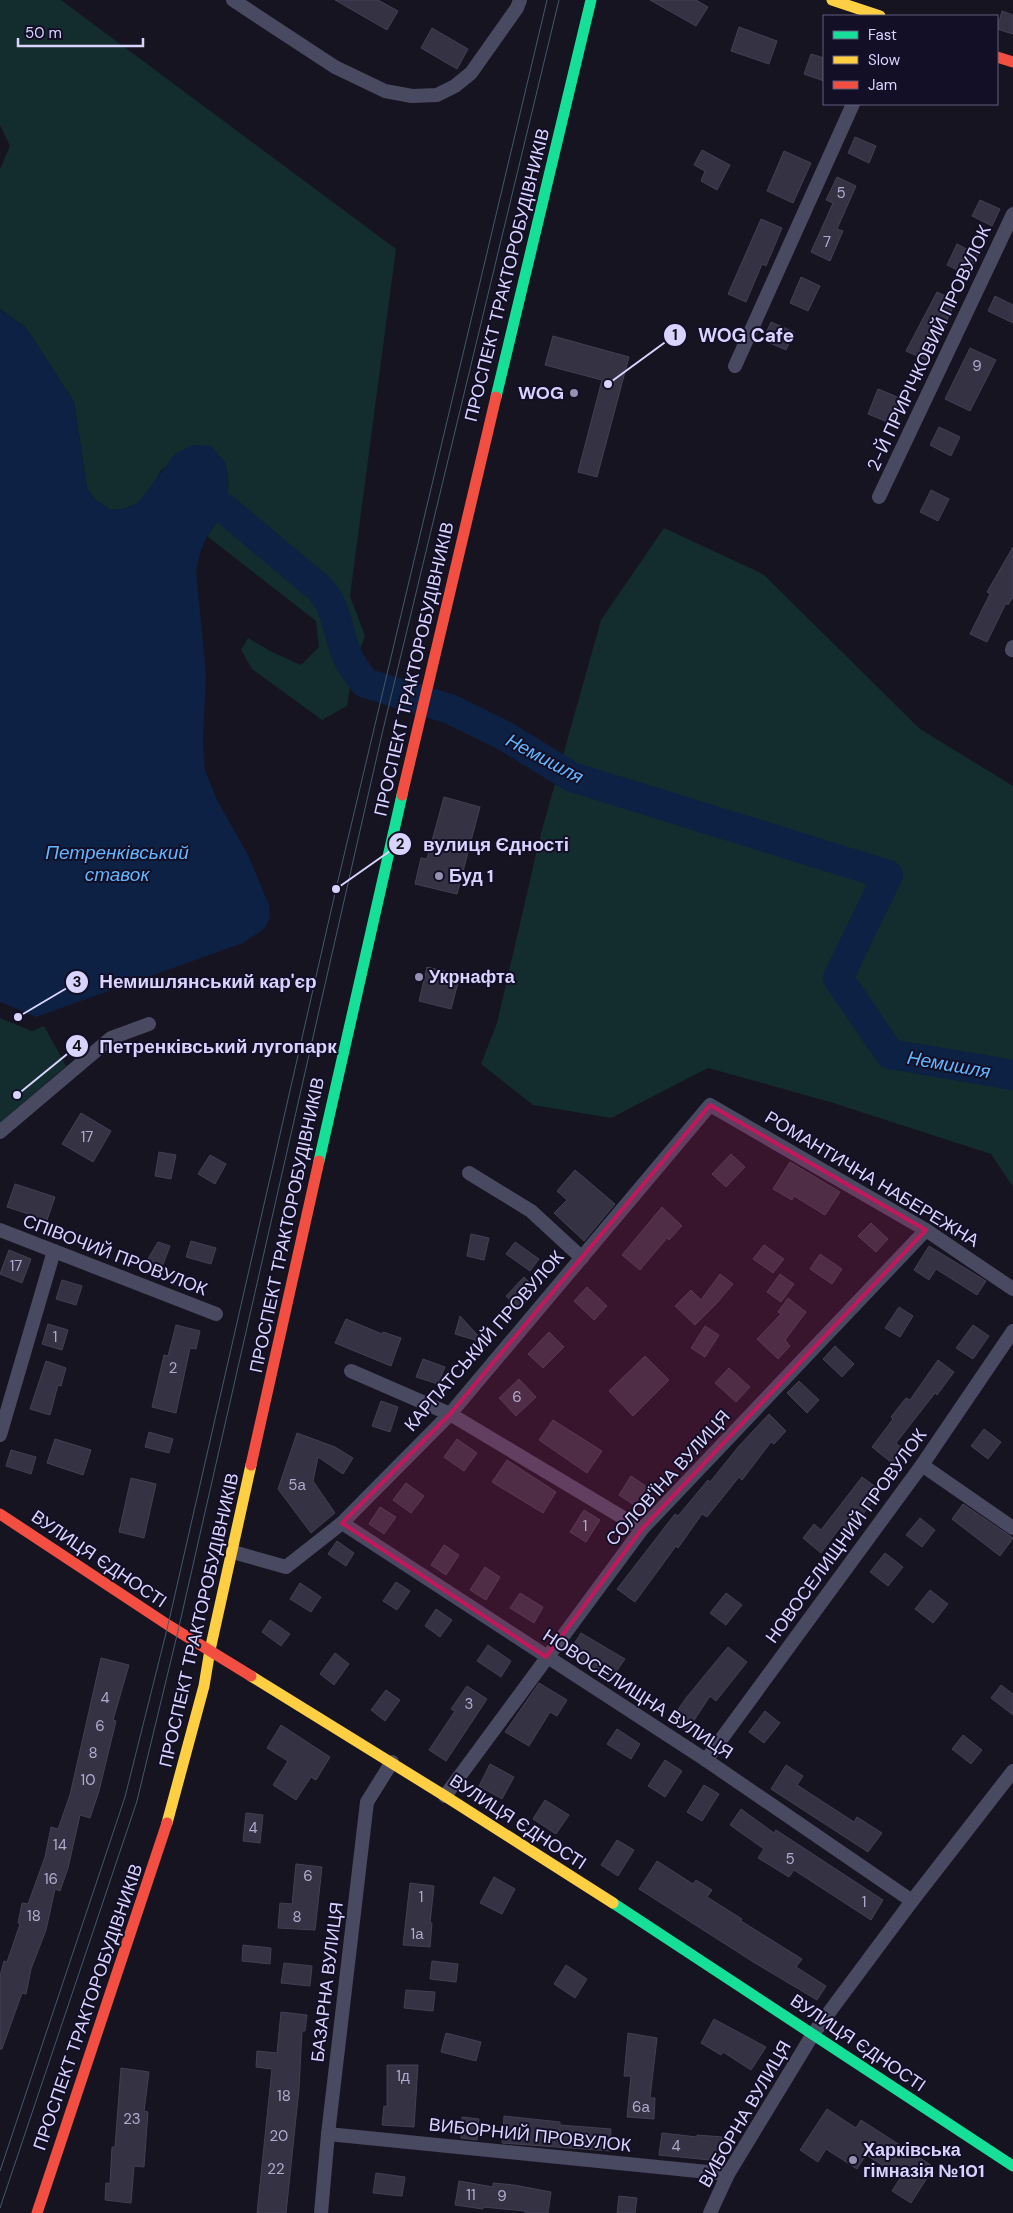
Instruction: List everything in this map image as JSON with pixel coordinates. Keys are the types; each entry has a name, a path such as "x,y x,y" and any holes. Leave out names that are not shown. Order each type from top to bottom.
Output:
{"main road":[{"name":"ПРОСПЕКТ ТРАКТОРОБУДІВНИКІВ","path":"37,2213 171,1814 204,1686 210,1650 339,1070 440,634 591,0"},
{"path":"832,0 877,15"},
{"path":"998,56 1013,62"},
{"name":"ВУЛИЦЯ ЄДНОСТІ","path":"0,1514 168,1625 392,1762 1011,2161"}],"street":[{"path":"233,0 335,67 385,91 412,96 437,95 455,86 471,72 517,8 520,0"},
{"path":"735,366 853,105"},
{"name":"2-Й ПРИРІЧКОВИЙ ПРОВУЛОК","path":"879,497 1013,214"},
{"path":"0,1132 111,1038 148,1024"},
{"name":"КАРПАТСЬКИЙ ПРОВУЛОК","path":"233,1552 286,1567 342,1523 450,1414 710,1105"},
{"name":"РОМАНТИЧНА НАБЕРЕЖНА","path":"710,1105 926,1230 1013,1289"},
{"path":"469,1173 531,1211 582,1258"},
{"name":"СПІВОЧИЙ ПРОВУЛОК","path":"0,1230 216,1314"},
{"name":"СОЛОВ'ЇНА ВУЛИЦЯ","path":"445,1796 642,1529 926,1230"},
{"path":"0,1435 54,1251"},
{"name":"НОВОСЕЛИЩНИЙ ПРОВУЛОК","path":"706,1760 922,1465 1013,1331"},
{"path":"351,1371 450,1414 642,1529"},
{"path":"922,1465 1013,1528"},
{"name":"НОВОСЕЛИЩНА ВУЛИЦЯ","path":"342,1523 706,1760 912,1901"},
{"name":"БАЗАРНА ВУЛИЦЯ","path":"321,2213 328,2134 366,1802 392,1762"},
{"path":"813,2034 912,1901 1013,1772"},
{"name":"ВИБОРНА ВУЛИЦЯ","path":"710,2213 728,2174 813,2034"},
{"name":"ВИБОРНИЙ ПРОВУЛОК","path":"328,2134 728,2174"}],"highlighted area":[{"path":"710,1105 926,1230 642,1529 546,1657 342,1523 450,1414"}],"green space":[{"path":"0,0 61,0 396,249 350,596 365,636 353,668 347,706 322,720 252,669 241,650 248,638 272,652 301,665 319,647 316,621 207,536 226,510 228,478 225,462 162,469 148,493 138,503 123,509 109,509 97,501 87,489 74,402 26,328 0,309 0,169 10,146 0,125"},
{"path":"664,528 763,574 920,729 1013,786 1013,1187 991,1154 830,1102 708,1068 611,1118 533,1105 481,1064 497,1023 540,837 601,620"},
{"path":"0,1018 32,1031 44,1026 66,1066 0,1123"}],"water":[{"name":"Петренківський ставок","path":"0,309 26,328 74,402 87,489 97,501 109,509 123,509 138,503 175,454 193,445 211,446 225,462 228,478 226,510 207,536 201,550 196,571 206,674 203,742 205,770 217,800 248,855 269,905 270,917 264,929 243,943 36,1017 0,1002"}],"building":[{"path":"335,0 378,0 398,11 387,30"},
{"path":"650,0 696,0 708,7 696,26"},
{"path":"1002,11 1013,15 1013,34 998,29"},
{"path":"739,27 777,41 769,64 731,51"},
{"path":"432,28 468,49 457,69 421,48"},
{"path":"811,54 823,58 823,81 804,74"},
{"path":"855,137 876,146 869,163 848,153"},
{"path":"702,150 730,165 717,190 701,181 705,171 694,165"},
{"path":"784,151 811,163 793,203 767,191"},
{"path":"837,177 856,186 837,229 843,231 830,261 811,252 833,203 826,200"},
{"path":"980,200 1000,209 992,226 972,216"},
{"path":"761,219 782,228 766,266 762,264 746,302 728,294"},
{"path":"957,244 978,255 968,275 947,265"},
{"path":"801,277 820,286 808,311 790,303"},
{"path":"937,292 956,301 928,361 906,351"},
{"path":"995,296 1013,305 1013,323 988,311"},
{"path":"771,322 794,332 786,350 763,340"},
{"path":"553,336 629,357 597,477 578,472 602,380 545,365"},
{"path":"970,348 996,360 970,411 945,399"},
{"path":"878,389 905,400 895,425 868,414"},
{"path":"939,427 960,437 951,456 930,445"},
{"path":"931,490 949,499 938,521 920,512"},
{"path":"1013,547 1013,597 1008,605 1006,603 987,642 970,634 990,594 987,592"},
{"path":"444,797 480,807 457,894 415,884 421,858 427,859"},
{"path":"427,967 460,975 451,1009 419,1001"},
{"path":"81,1113 111,1131 93,1162 62,1144"},
{"path":"159,1152 176,1155 171,1179 155,1176"},
{"path":"731,1154 745,1167 726,1187 712,1174"},
{"path":"210,1155 226,1164 215,1184 198,1174"},
{"path":"790,1162 840,1192 825,1215 794,1196 792,1200 773,1189"},
{"path":"575,1170 615,1204 584,1241 554,1213 567,1200 557,1191"},
{"path":"15,1184 55,1197 47,1220 7,1207"},
{"path":"662,1207 682,1226 669,1240 667,1238 640,1270 622,1255"},
{"path":"871,1223 888,1239 876,1252 858,1236"},
{"path":"471,1234 489,1238 484,1260 467,1256"},
{"path":"191,1241 216,1248 211,1264 186,1257"},
{"path":"158,1242 170,1246 162,1267 146,1262"},
{"path":"515,1242 539,1259 530,1271 506,1254"},
{"path":"764,1245 784,1259 773,1273 753,1259"},
{"path":"929,1246 986,1281 977,1295 936,1269 929,1280 914,1270"},
{"path":"9,1250 31,1259 22,1283 0,1274"},
{"path":"820,1254 842,1269 832,1284 810,1269"},
{"path":"720,1274 733,1284 695,1325 675,1306 691,1290 701,1300"},
{"path":"780,1274 794,1284 781,1302 767,1292"},
{"path":"524,1277 537,1290 519,1309 506,1296"},
{"path":"62,1280 82,1286 76,1305 56,1299"},
{"path":"587,1287 607,1306 594,1320 574,1301"},
{"path":"788,1298 806,1312 785,1340 790,1346 778,1359 757,1339 781,1314 778,1312"},
{"path":"899,1307 913,1316 900,1337 885,1328"},
{"path":"460,1316 485,1343 455,1334"},
{"path":"346,1319 382,1334 383,1332 401,1338 391,1366 335,1343"},
{"path":"48,1324 68,1330 62,1350 42,1344"},
{"path":"176,1325 200,1331 196,1349 190,1348 176,1413 152,1407 164,1355 168,1356"},
{"path":"973,1325 989,1336 973,1359 956,1348"},
{"path":"705,1326 719,1335 705,1357 691,1348"},
{"path":"549,1332 564,1347 543,1368 528,1354"},
{"path":"835,1346 854,1364 842,1377 823,1359"},
{"path":"645,1356 669,1380 633,1416 609,1391"},
{"path":"423,1359 445,1367 438,1384 416,1377"},
{"path":"938,1360 954,1372 896,1443 903,1449 892,1463 872,1447 893,1419 891,1417 906,1398 910,1400"},
{"path":"46,1361 66,1368 61,1386 58,1385 50,1415 30,1409"},
{"path":"729,1368 750,1387 736,1402 715,1383"},
{"path":"519,1379 536,1397 516,1416 499,1398"},
{"path":"799,1381 819,1400 807,1413 787,1393"},
{"path":"381,1401 398,1407 390,1432 372,1426"},
{"path":"769,1414 786,1431 774,1444 771,1442 742,1480 739,1477 707,1517 702,1514 678,1548 676,1546 635,1602 617,1589 675,1514 678,1516 708,1480 710,1482 739,1446"},
{"path":"553,1420 602,1451 587,1473 539,1440"},
{"path":"984,1429 1001,1442 988,1459 971,1446"},
{"path":"149,1432 173,1439 169,1453 145,1447"},
{"path":"297,1433 335,1447 353,1458 343,1474 318,1457 313,1481 335,1513 311,1533 278,1489"},
{"path":"55,1439 91,1450 83,1475 47,1463"},
{"path":"457,1439 477,1453 464,1471 444,1457"},
{"path":"11,1450 36,1457 31,1474 6,1466"},
{"path":"507,1460 556,1492 543,1513 492,1482"},
{"path":"631,1476 647,1487 634,1505 619,1495"},
{"path":"862,1477 881,1491 850,1531 842,1525 821,1553 803,1538 814,1524 821,1530"},
{"path":"131,1478 156,1484 144,1538 119,1532"},
{"path":"406,1483 424,1496 411,1513 393,1500"},
{"path":"963,1504 1013,1538 1000,1556 952,1519"},
{"path":"380,1507 396,1517 384,1534 369,1524"},
{"path":"584,1510 600,1520 586,1542 570,1532"},
{"path":"920,1518 935,1530 922,1547 906,1535"},
{"path":"337,1541 354,1553 346,1566 328,1554"},
{"path":"444,1545 459,1555 446,1575 431,1565"},
{"path":"885,1553 903,1567 888,1586 870,1572"},
{"path":"485,1567 500,1577 486,1600 470,1590"},
{"path":"396,1582 410,1591 397,1610 383,1601"},
{"path":"300,1583 321,1597 311,1612 290,1599"},
{"path":"930,1590 948,1604 933,1623 915,1609"},
{"path":"520,1593 543,1607 534,1623 510,1608"},
{"path":"726,1593 742,1605 726,1625 710,1613"},
{"path":"436,1609 452,1620 440,1637 425,1626"},
{"path":"270,1620 290,1634 281,1646 262,1632"},
{"path":"581,1633 625,1659 611,1679 569,1652"},
{"path":"488,1645 511,1661 501,1677 477,1661"},
{"path":"728,1647 747,1662 716,1701 710,1696 687,1731 671,1720 686,1698"},
{"path":"335,1653 349,1664 334,1685 320,1674"},
{"path":"101,1658 129,1665 113,1720 116,1721 99,1791 90,1818 80,1815 68,1868 60,1891 55,1889 46,1930 31,1969 26,1994 22,1993 2,2049 0,2049 0,1976 4,1961 7,1962 20,1924 18,1923 22,1903 28,1904 45,1857 51,1827 58,1829 70,1795"},
{"path":"539,1683 567,1700 557,1716 550,1712 529,1746 505,1732"},
{"path":"1001,1685 1013,1694 1013,1715 991,1698"},
{"path":"467,1686 487,1699 446,1761 429,1750 455,1711 451,1709"},
{"path":"386,1690 400,1700 385,1721 371,1710"},
{"path":"765,1711 780,1723 764,1743 749,1732"},
{"path":"281,1725 330,1757 316,1780 311,1777 296,1800 273,1785 288,1761 267,1748"},
{"path":"617,1729 640,1744 631,1759 607,1744"},
{"path":"963,1735 982,1750 971,1764 952,1749"},
{"path":"665,1760 682,1771 665,1797 648,1786"},
{"path":"490,1764 514,1777 502,1799 479,1786"},
{"path":"786,1765 803,1776 797,1785 854,1822 857,1817 882,1833 868,1852 771,1789"},
{"path":"704,1785 719,1794 702,1821 687,1812"},
{"path":"545,1800 569,1815 556,1834 533,1819"},
{"path":"741,1809 774,1833 776,1830 883,1900 871,1920 794,1870 789,1877 758,1858 764,1849 730,1825"},
{"path":"246,1813 263,1815 260,1843 243,1841"},
{"path":"617,1840 634,1850 618,1876 601,1865"},
{"path":"657,1861 693,1884 696,1880 712,1890 707,1897 742,1919 741,1921 802,1959 796,1967 826,1986 817,2000 639,1889"},
{"path":"296,1864 322,1867 315,1930 278,1928 280,1903 292,1904"},
{"path":"494,1877 515,1889 502,1914 480,1903"},
{"path":"410,1883 434,1886 430,1923 432,1923 430,1947 403,1945"},
{"path":"243,1945 271,1948 270,1964 242,1961"},
{"path":"432,1961 458,1964 456,1982 430,1979"},
{"path":"284,1963 312,1966 310,1986 281,1983"},
{"path":"566,1965 587,1979 575,1998 554,1984"},
{"path":"406,1990 435,1992 433,2011 404,2008"},
{"path":"281,2012 307,2015 305,2031 302,2031 299,2089 286,2213 257,2213 272,2069 256,2067 257,2051 277,2053"},
{"path":"714,2019 766,2047 751,2070 723,2052 721,2055 701,2043"},
{"path":"446,2033 481,2042 476,2061 441,2052"},
{"path":"628,2033 657,2038 650,2098 655,2098 654,2119 627,2117 631,2076 624,2076"},
{"path":"387,2065 418,2065 414,2127 382,2125 384,2106 387,2107"},
{"path":"121,2068 149,2072 144,2111 148,2112 144,2167 134,2166 131,2203 105,2200 106,2183 110,2184 112,2147 115,2147"},
{"path":"827,2109 856,2128 861,2120 934,2167 911,2203 892,2191 901,2177 866,2155 857,2169 826,2149 818,2162 800,2150"},
{"path":"504,2116 560,2122 560,2125 611,2129 610,2151 502,2143"},
{"path":"462,2117 479,2119 477,2140 461,2138"},
{"path":"662,2133 697,2137 697,2135 723,2137 720,2161 659,2155"},
{"path":"376,2173 405,2177 402,2196 373,2193"},
{"path":"459,2181 493,2187 493,2183 514,2185 551,2192 548,2213 525,2213 525,2211 483,2207 483,2209 455,2205"},
{"path":"619,2196 637,2198 635,2213 617,2213"}],"waterway":[{"name":"Немишля","path":"189,502 208,501 226,510 319,588 333,610 348,657 354,669 365,683 450,709 503,735 572,777 888,875 838,978 890,1054 1013,1075"}],"tram line":[{"path":"0,2171 125,1797 168,1625 336,889 547,0"},
{"path":"0,2208 137,1801 178,1631 382,734 559,0"}],"traffic: fast":[{"path":"496,397 591,0"},
{"path":"319,1161 402,795"},
{"path":"613,1903 1013,2166"}],"traffic: slow":[{"path":"832,0 877,15"},
{"path":"167,1823 204,1686 210,1650 251,1465"},
{"path":"251,1676 613,1903"}],"traffic: jam":[{"path":"998,57 1013,62"},
{"path":"402,795 496,397"},
{"path":"251,1465 319,1161"},
{"path":"0,1514 168,1625 251,1676"},
{"path":"37,2213 167,1823"}],"place":[{"name":"WOG Cafe","path":"608,384"},
{"name":"WOG","path":"574,393"},
{"name":"Буд 1","path":"439,876"},
{"name":"вулиця Єдності","path":"336,889"},
{"name":"Укрнафта","path":"419,977"},
{"name":"Немишлянський кар'єр","path":"18,1017"},
{"name":"Петренківський лугопарк","path":"17,1095"},
{"name":"Харківська гімназія №101","path":"853,2160"}]}
